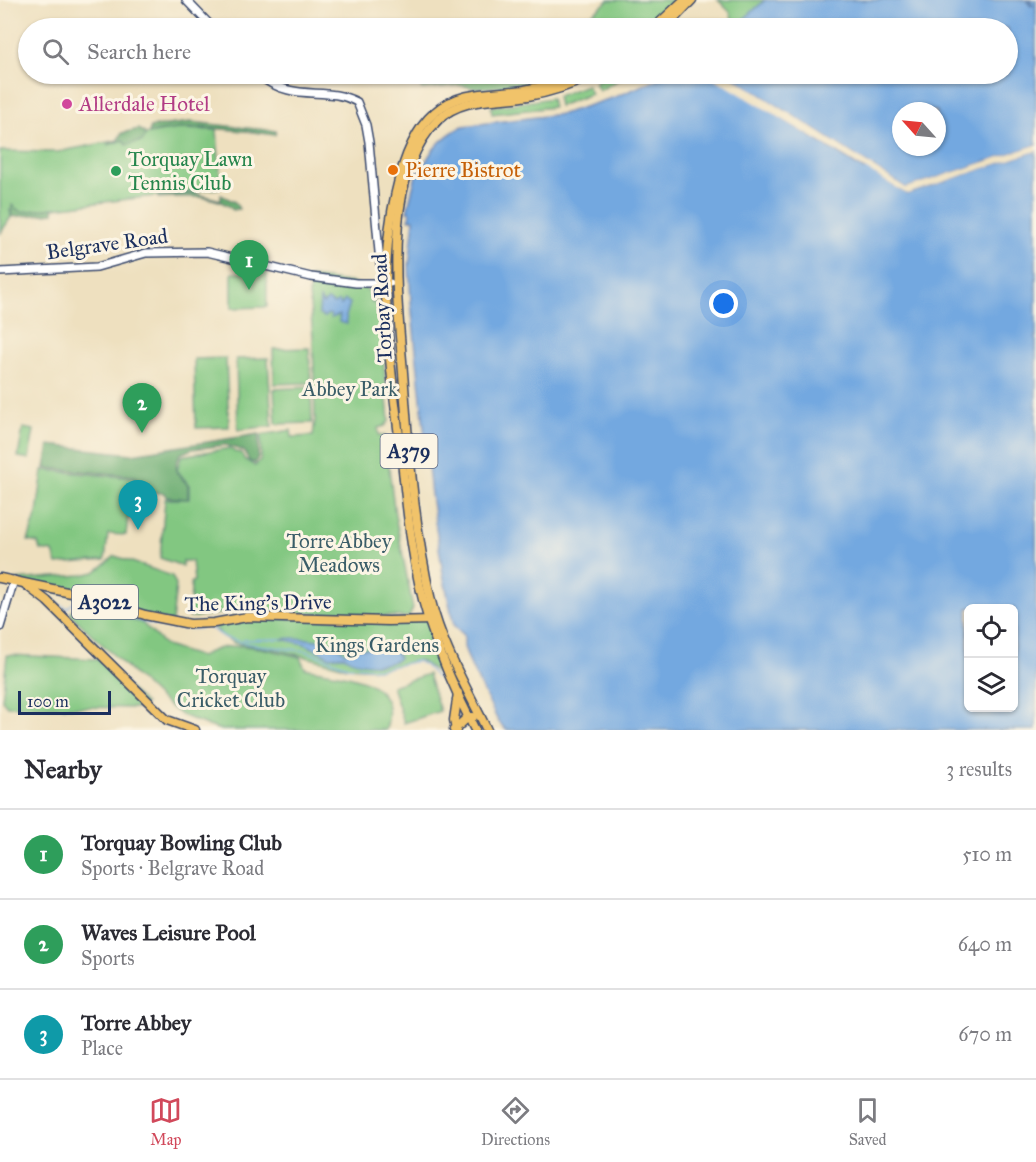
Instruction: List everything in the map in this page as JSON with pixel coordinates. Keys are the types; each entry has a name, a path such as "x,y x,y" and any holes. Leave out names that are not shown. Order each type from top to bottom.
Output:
{"main road":[{"path":"665,18 684,0"},
{"path":"675,18 692,0"},
{"name":"Torbay Road","path":"476,730 458,693 433,620 408,517 395,406 386,284 400,172 418,132 434,112 456,99 470,95 532,89 548,84"},
{"name":"Torbay Road","path":"487,730 433,620 412,485 396,282 402,195 416,152 429,129 452,108 555,90 570,84"},
{"name":"A3022","path":"0,578 30,586 167,720 195,730"},
{"name":"The King's Drive","path":"14,580 190,624 247,617 433,620"},
{"path":"455,729 458,693"},
{"path":"455,729 468,717 480,716 476,730"}],"street":[{"path":"186,0 203,18"},
{"path":"274,84 284,90 343,97 357,102 366,125 380,263 386,284"},
{"name":"Belgrave Road","path":"0,272 97,267 146,253 207,252 311,277 386,284 396,282"},
{"path":"0,627 14,580"}],"green space":[{"path":"609,0 675,0 655,18 587,18"},
{"path":"718,0 765,0 746,18 732,18 730,12"},
{"path":"418,84 520,84 475,88 459,85 422,89"},
{"path":"596,84 611,84 599,91"},
{"path":"587,85 591,94 559,106 557,96"},
{"path":"551,98 553,107 492,114 491,107"},
{"path":"191,122 276,131 275,135 196,128 148,134 151,127"},
{"path":"139,129 146,134 143,141 126,145 123,140 108,145 109,142 117,141 122,133"},
{"name":"Torquay Lawn Tennis Club","path":"174,129 217,130 221,188 21,212 10,210 11,217 0,234 0,151 57,152"},
{"path":"193,193 221,200 221,195 235,202 239,209 233,210 226,204 208,198 158,198 158,196"},
{"path":"12,205 21,212 53,208 54,213 11,217"},
{"path":"267,272 267,307 232,308 232,273"},
{"path":"311,277 356,283 369,291 372,303 386,284 374,303 379,307 389,421 385,426 378,428 379,436 385,436 395,515 413,608 409,617 238,611 190,618 191,582 194,581 192,561 183,561 182,566 160,558 165,499 189,499 189,485 177,470 181,456 230,448 242,453 244,459 255,466 261,459 261,435 291,430 292,437 313,436 315,419 313,337 309,294"},
{"path":"309,348 311,383 274,384 273,349"},
{"path":"226,358 229,427 196,428 194,359"},
{"path":"268,358 272,426 238,430 236,359"},
{"path":"311,387 312,423 276,424 274,389"},
{"path":"23,428 34,430 29,459 18,457"},
{"path":"259,434 258,457 255,463 249,461 244,451 226,445 192,449 180,454 176,468 188,485 188,499 166,497 164,493 137,492 137,478 134,476 45,468 49,445 132,454"},
{"path":"43,470 135,478 136,494 145,497 144,506 139,506 138,518 128,517 126,535 108,534 105,560 57,564 53,552 40,550 38,543 28,541 37,513"},
{"path":"115,556 172,576 176,585 172,622 14,580 95,572"},
{"name":"Torquay Cricket Club","path":"77,603 142,623 166,646 201,657 224,647 249,646 300,657 305,668 365,681 377,688 385,698 389,712 386,730 221,730 181,715 160,699 70,614"},
{"name":"Kings Gardens","path":"237,618 429,620 453,683 419,660 380,669 345,667 279,650 234,643 221,635 212,623"},
{"path":"7,655 97,659 146,704 137,708 7,706 2,700"},
{"path":"428,674 440,711 404,723 392,686"}],"water":[{"path":"765,0 1036,0 1036,145 906,188 744,84 1018,84 1018,18 745,18"},
{"path":"646,84 727,84 864,170 866,168 907,194 1036,151 1036,730 506,730 498,721 471,666 464,647 464,635 454,626 443,574 431,495 411,303 409,266 414,219 409,219 410,211 407,211 417,171 421,173 432,151 463,126 562,114 615,97"},
{"path":"320,299 323,304 328,300 334,304 339,301 341,305 345,300 350,303 346,316 347,324 339,322 340,315 331,318 331,315 327,314 325,317 319,315"},
{"path":"297,638 325,642 340,648 345,653 351,648 394,649 399,658 380,664 356,662 344,656 330,657 305,644 281,639"}],"pier":[{"path":"724,84 733,84 866,165 740,84 744,84 906,188 1036,145 1036,151 907,194"}],"waterway":[{"path":"55,603 67,608 76,601 154,624 201,628"},
{"path":"209,627 226,638 249,644 306,651 347,666 380,669 417,661 439,677"},
{"path":"243,640 281,639"}],"ferry route":[{"path":"1026,0 1036,12"},
{"path":"1029,0 1036,9"}],"place":[{"name":"Allerdale Hotel","path":"67,104"},
{"name":"Pierre Bistrot","path":"393,170"},
{"name":"Torquay Lawn Tennis Club","path":"116,171"},
{"name":"Torquay Bowling Club","path":"249,290"},
{"name":"Waves Leisure Pool","path":"142,433"},
{"name":"Torre Abbey","path":"138,530"}],"park label":[{"name":"Abbey Park","path":"350,389"},
{"name":"Torre Abbey Meadows","path":"339,553"}]}
